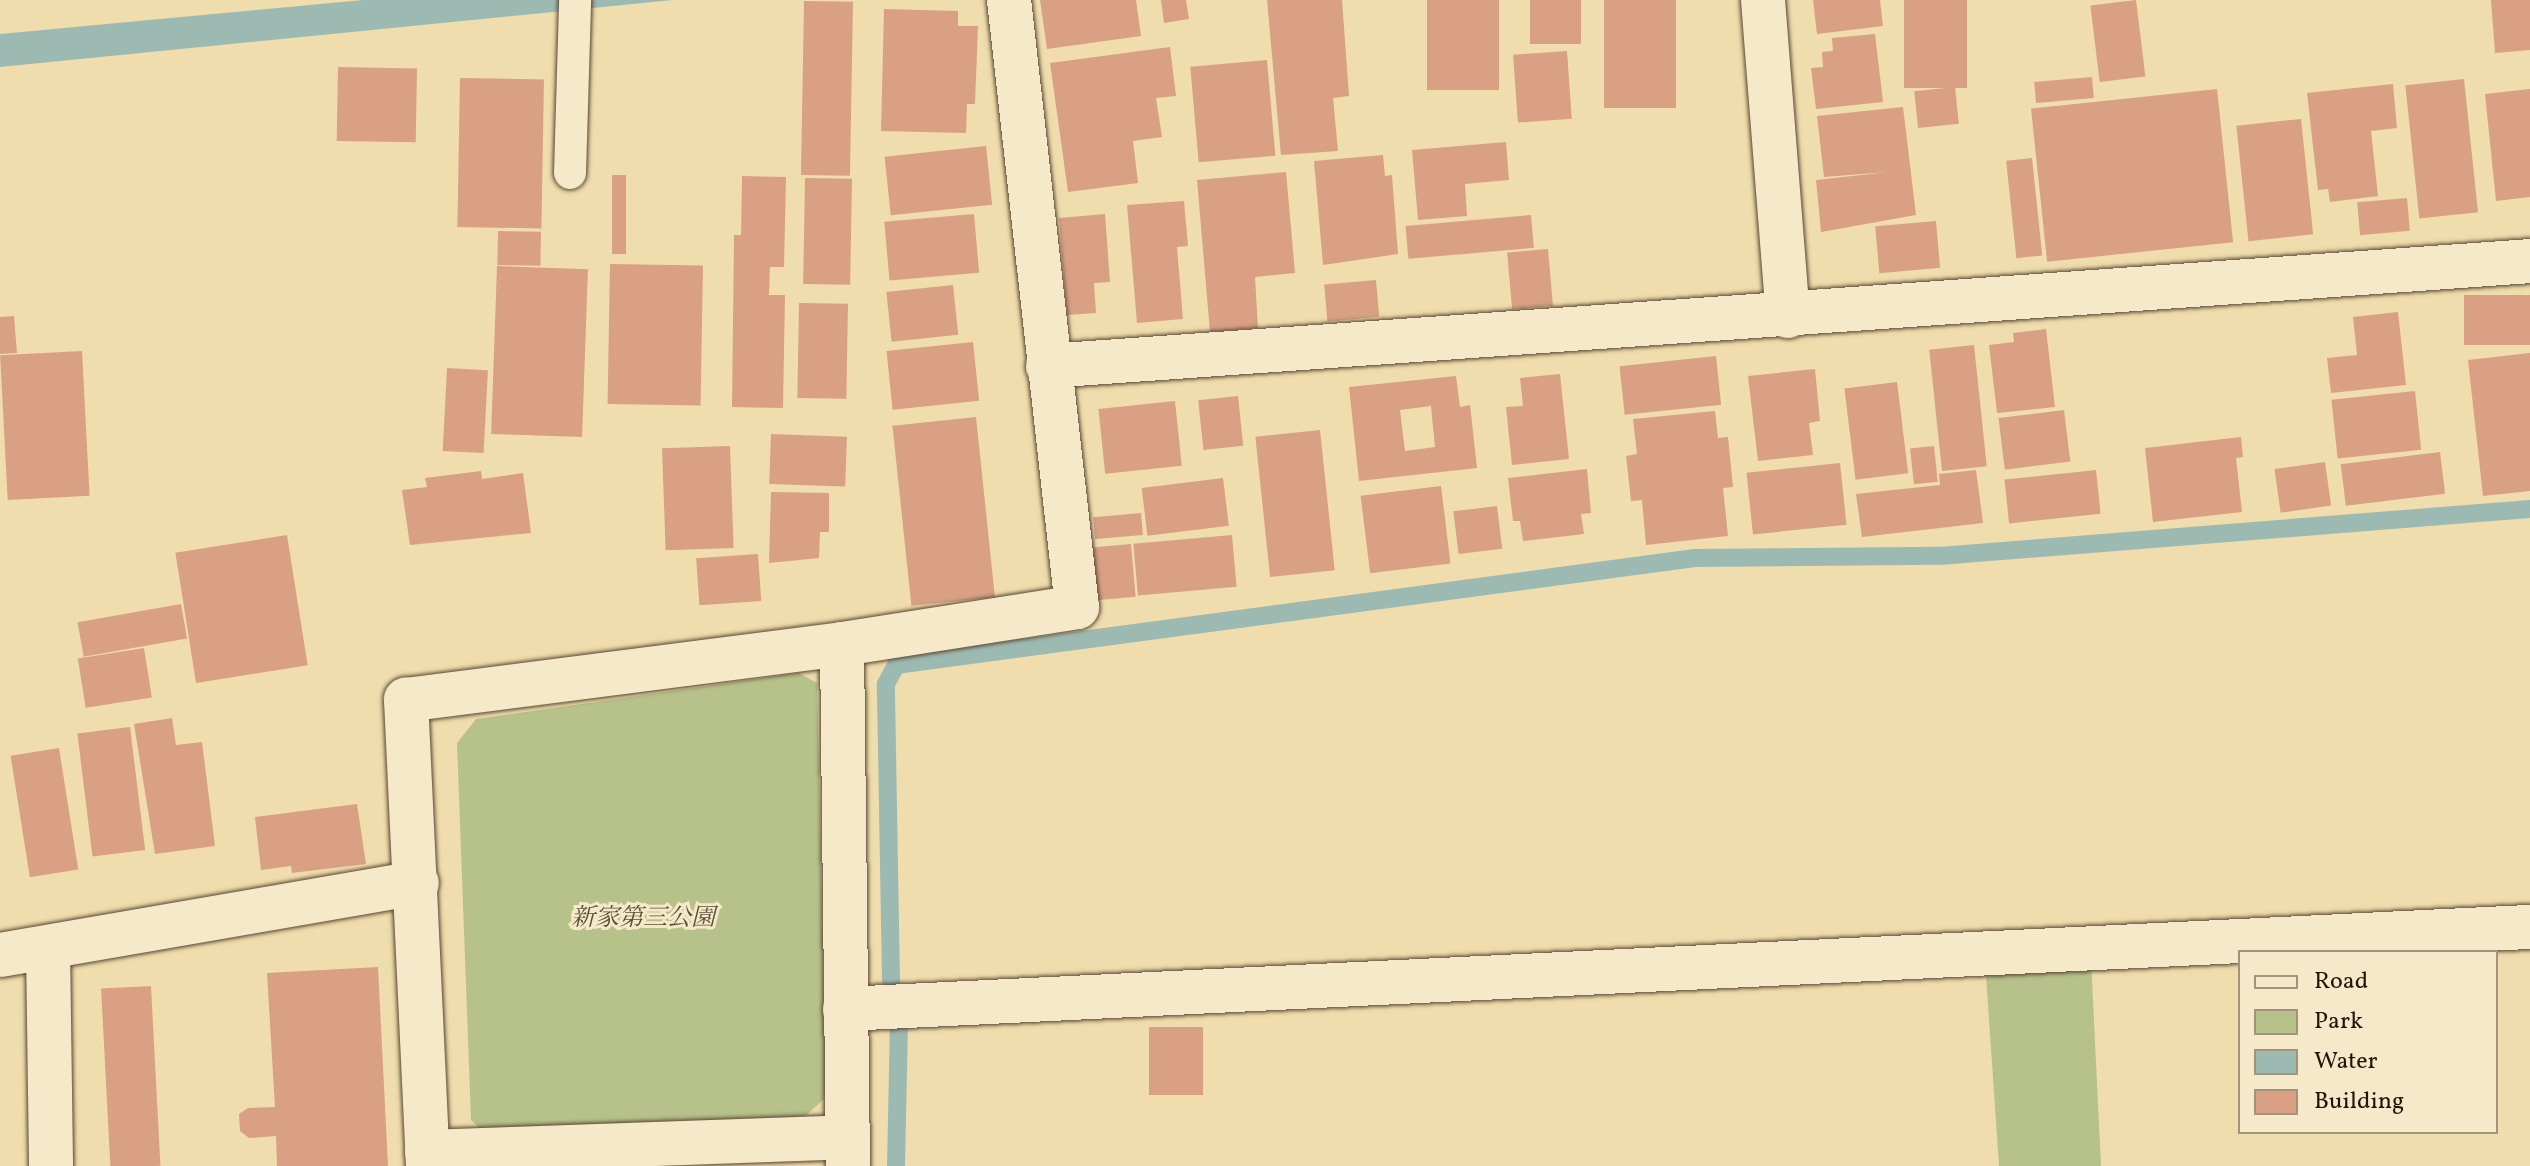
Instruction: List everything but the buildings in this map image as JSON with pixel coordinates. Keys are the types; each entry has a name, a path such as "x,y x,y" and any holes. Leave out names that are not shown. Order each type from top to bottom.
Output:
{"street":[{"path":"842,644 848,1152 428,1159 406,700 842,644 1077,607 1009,0"},
{"path":"1763,0 1788,316"},
{"path":"1048,366 1788,316 2530,261"},
{"path":"0,955 417,883"},
{"path":"845,1009 2530,927"},
{"path":"48,948 51,1166"}],"lane":[{"path":"570,173 574,10"}],"green space":[{"name":"新家第三公園","path":"799,673 817,683 826,1097 801,1120 486,1134 471,1120 457,743 476,719"},
{"path":"2091,958 2101,1166 1999,1166 1986,976 1999,961"}],"water":[{"path":"363,0 673,0 0,67 0,34"}],"waterway":[{"path":"891,980 886,684 896,665 1695,558 1939,556 2530,509"},
{"path":"896,1166 899,1021"}]}
